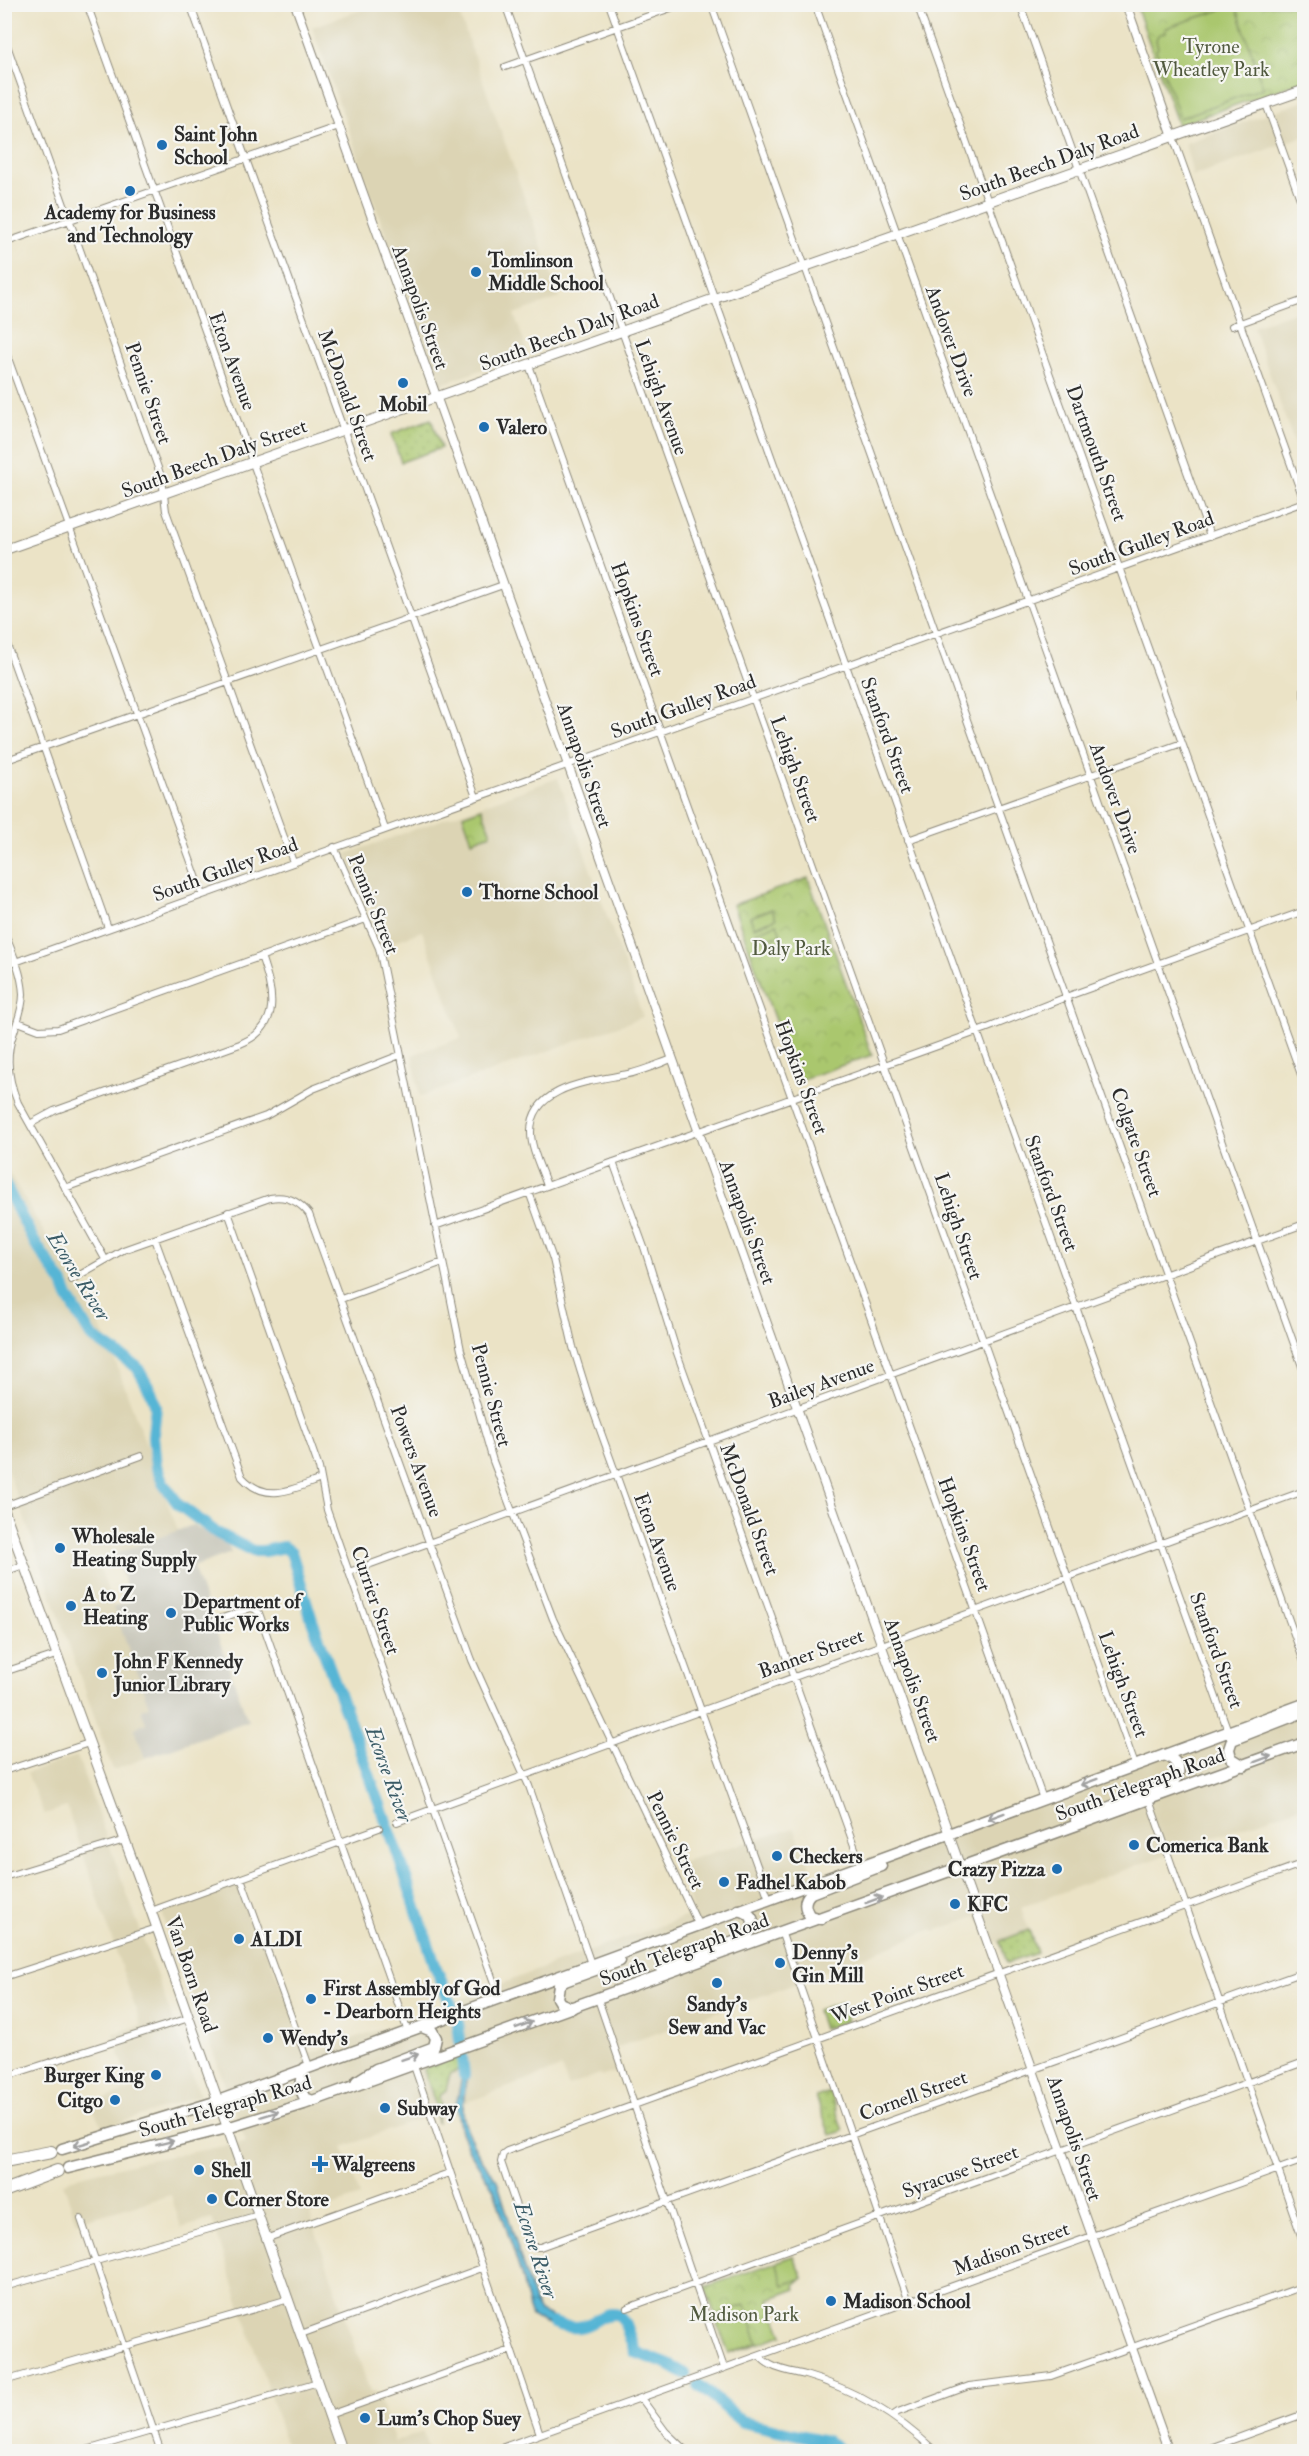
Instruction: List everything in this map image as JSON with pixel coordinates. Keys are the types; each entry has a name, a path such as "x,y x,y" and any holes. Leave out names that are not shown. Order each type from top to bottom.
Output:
{"highway":[{"path":"4,2161 56,2151"},
{"path":"4,2191 62,2170"}],"main road":[{"name":"South Beech Daly Road","path":"436,398 1305,90"},
{"name":"South Beech Daly Street","path":"4,550 436,398"},
{"name":"Van Born Road","path":"4,1508 151,1911 342,2451"},
{"name":"South Telegraph Road","path":"56,2151 218,2101 1305,1704"},
{"path":"1244,1766 1231,1758 1229,1749 1232,1740 1305,1712"},
{"name":"South Telegraph Road","path":"62,2170 227,2128 313,2101 782,1934 1303,1743"},
{"path":"1050,1836 1081,1817 1172,1782 1178,1775 1178,1766 1173,1759 1164,1755"},
{"path":"821,1919 810,1916 806,1909 806,1900 811,1893 892,1862 926,1842"},
{"path":"635,1986 652,1973 667,1966 750,1934 753,1929 752,1920 747,1912 738,1910"},
{"path":"572,2008 560,2003 557,1998 559,1985 674,1939 684,1929"},
{"path":"339,2091 376,2068 431,2049 436,2043 436,2038 432,2031 422,2026"},
{"path":"307,2067 301,2075 300,2089 305,2098 313,2101"}],"street":[{"name":"Eton Avenue","path":"87,4 385,829"},
{"name":"McDonald Street","path":"190,4 476,797"},
{"name":"Annapolis Street","path":"295,4 963,1868 1169,2451"},
{"name":"Lehigh Avenue","path":"505,4 754,698"},
{"name":"Stanford Street","path":"609,4 1228,1731"},
{"path":"505,67 682,4"},
{"name":"Colgate Street","path":"711,4 1305,1662"},
{"name":"Andover Drive","path":"815,4 1305,1372"},
{"name":"Dartmouth Street","path":"917,4 1305,1083"},
{"path":"1020,4 1148,355 1210,536"},
{"path":"1126,4 1305,502"},
{"name":"Pennie Street","path":"4,37 162,479 166,511 293,862"},
{"path":"1266,104 1305,210"},
{"path":"4,243 339,126"},
{"path":"1232,326 1305,300"},
{"path":"4,347 203,895"},
{"name":"Hopkins Street","path":"529,365 1043,1799"},
{"name":"South Gulley Road","path":"4,966 1305,502"},
{"path":"4,761 503,585"},
{"path":"4,636 108,928"},
{"path":"1305,670 1305,696"},
{"name":"Lehigh Street","path":"754,698 1135,1765"},
{"path":"908,840 1182,743"},
{"name":"Pennie Street","path":"334,847 378,948 461,1350 481,1424 553,1619 698,1924"},
{"path":"435,1226 1305,911"},
{"path":"18,1022 39,1030 58,1029 366,918"},
{"path":"4,932 23,994 18,1022 10,1046 9,1072 14,1094 105,1259"},
{"path":"30,1124 61,1109 249,1040 266,1022 272,1008 272,993 261,956"},
{"path":"65,1188 266,1116 313,1089 400,1055"},
{"path":"547,1186 531,1135 533,1117 543,1102 555,1094 586,1082 631,1074 672,1059"},
{"name":"McDonald Street","path":"613,1162 645,1250 677,1353 861,1866"},
{"name":"Eton Avenue","path":"529,1192 552,1259 583,1382 769,1899"},
{"name":"Powers Avenue","path":"71,1280 105,1259 228,1212 275,1197 288,1198 299,1203 314,1222 472,1659 524,1775 591,1964"},
{"name":"Currier Street","path":"228,1212 321,1479 327,1510 499,1997"},
{"name":"Bailey Avenue","path":"349,1572 1305,1224"},
{"path":"155,1239 242,1477 255,1489 274,1494 321,1479"},
{"path":"341,1299 442,1262"},
{"path":"4,1508 141,1456"},
{"name":"Banner Street","path":"397,1822 1305,1491"},
{"path":"4,1572 24,1565"},
{"path":"214,1622 249,1609 255,1609 259,1613 408,2032"},
{"path":"4,1672 56,1654"},
{"path":"4,1771 89,1743"},
{"path":"1149,1800 1305,2244"},
{"path":"151,1911 379,1828"},
{"path":"4,1877 125,1840"},
{"name":"West Point Street","path":"533,2247 528,2241 501,2162 502,2156 507,2151 1305,1863"},
{"path":"241,1878 307,2067"},
{"path":"4,1977 157,1928"},
{"path":"782,1934 909,2302"},
{"name":"Cornell Street","path":"533,2247 540,2247 668,2203 1305,1972"},
{"path":"598,1999 724,2368"},
{"path":"4,2077 189,2018"},
{"name":"Syracuse Street","path":"627,2308 1305,2062"},
{"path":"414,2066 540,2434"},
{"name":"Madison Street","path":"490,2451 1305,2160"},
{"path":"267,2238 449,2173"},
{"path":"4,2287 259,2215"},
{"path":"81,2219 162,2451"},
{"path":"301,2334 482,2268"},
{"path":"892,2416 969,2386 1043,2378 1305,2286"},
{"path":"4,2381 289,2298"},
{"path":"329,2415 511,2350"},
{"path":"760,2356 767,2364 826,2382 864,2400 892,2416 936,2451"},
{"path":"80,2451 318,2382"},
{"path":"641,2398 666,2432 687,2451"},
{"path":"1199,2451 1305,2414"}],"shaded area":[{"path":"375,5 456,5 560,298 514,314 528,353 439,385 312,27"},
{"path":"1304,101 1304,136 1193,176 1185,143"},
{"path":"1304,308 1304,471 1253,327"},
{"path":"558,778 643,1017 420,1097 412,1055 461,1038 422,931 388,944 346,854"},
{"path":"4,1164 107,1339 178,1531 97,1561 149,1706 146,1723 134,1728 145,1758 113,1770 5,1463"},
{"path":"193,1525 228,1545 231,1553 193,1567 248,1721 145,1758 134,1728 146,1723 141,1709 149,1706 113,1607 131,1601 115,1554"},
{"path":"1304,1704 1304,1805 1021,1908 1029,1930 995,1942 976,1916 935,1931 933,1929 795,1984 615,2048 622,2071 601,2076 600,2074 568,2086 561,2068 343,2147 360,2196 310,2214 370,2392 376,2391 395,2442 423,2432 429,2451 288,2451 212,2219 181,2228 171,2195 77,2222 63,2183 72,2178 139,2162 246,2142 162,1913 238,1884 310,2053 414,2018 553,1964 693,1914 678,1863 794,1828 817,1881"},
{"path":"77,1756 200,2095 103,2129 91,2104 131,2089 113,2034 141,2025 67,1807 44,1814 27,1773"}],"green space":[{"name":"Tyrone Wheatley Park","path":"1136,5 1304,5 1304,81 1178,125"},
{"path":"1236,5 1263,88 1180,118 1156,50 1158,35 1174,25"},
{"path":"431,419 441,448 401,462 391,434"},
{"path":"482,808 491,834 472,841 463,815"},
{"name":"Daly Park","path":"808,878 872,1055 797,1081 733,905"},
{"path":"772,909 776,919 754,927 750,917"},
{"path":"777,924 781,934 759,942 756,932"},
{"path":"1029,1930 1037,1953 1007,1963 1000,1941"},
{"path":"841,2002 847,2021 823,2029 817,2010"},
{"path":"458,2057 460,2069 450,2074 446,2090 439,2097 441,2106 438,2106 437,2123 435,2103 424,2070"},
{"path":"830,2092 843,2131 830,2135 816,2097"},
{"name":"Madison Park","path":"794,2256 803,2278 795,2285 796,2289 769,2299 783,2335 729,2354 705,2287"},
{"path":"794,2256 803,2278 784,2285 776,2262"},
{"path":"745,2305 758,2343 729,2354 715,2316"}],"water":[{"path":"467,2057 463,2109 466,2128 480,2156 497,2180 534,2302 540,2312 570,2326 569,2331 542,2322 532,2316 494,2190 470,2152 461,2132 456,2105 461,2081 460,2060"}],"waterway":[{"name":"Ecorse River","path":"4,1183 35,1243 63,1284 91,1336 137,1367 151,1392 156,1406 153,1436 156,1466 163,1483 179,1505 217,1533 253,1551 284,1547 291,1552 312,1620 396,1848 436,1968 458,2022 464,2075"},
{"name":"Ecorse River","path":"554,2323 577,2327 605,2315 619,2315 625,2324 635,2352 685,2374"},
{"name":"Ecorse River","path":"699,2385 742,2422 826,2441 846,2452"}],"place":[{"name":"Saint John School","path":"162,145"},
{"name":"Academy for Business and Technology","path":"130,191"},
{"name":"Tomlinson Middle School","path":"476,272"},
{"name":"Mobil","path":"403,383"},
{"name":"Valero","path":"484,427"},
{"name":"Thorne School","path":"467,892"},
{"name":"Wholesale Heating Supply","path":"60,1548"},
{"name":"A to Z Heating","path":"71,1606"},
{"name":"Department of Public Works","path":"171,1613"},
{"name":"John F Kennedy Junior Library","path":"102,1673"},
{"name":"Comerica Bank","path":"1134,1845"},
{"name":"Checkers","path":"777,1856"},
{"name":"Crazy Pizza","path":"1057,1869"},
{"name":"Fadhel Kabob","path":"724,1882"},
{"name":"KFC","path":"955,1904"},
{"name":"ALDI","path":"239,1939"},
{"name":"Denny's Gin Mill","path":"780,1963"},
{"name":"Sandy's Sew and Vac","path":"717,1983"},
{"name":"First Assembly of God - Dearborn Heights","path":"311,1999"},
{"name":"Wendy's","path":"268,2038"},
{"name":"Burger King","path":"156,2075"},
{"name":"Citgo","path":"115,2100"},
{"name":"Subway","path":"385,2108"},
{"name":"Walgreens","path":"320,2164"},
{"name":"Shell","path":"199,2170"},
{"name":"Corner Store","path":"212,2199"},
{"name":"Madison School","path":"831,2301"},
{"name":"Lum's Chop Suey","path":"365,2418"}]}
